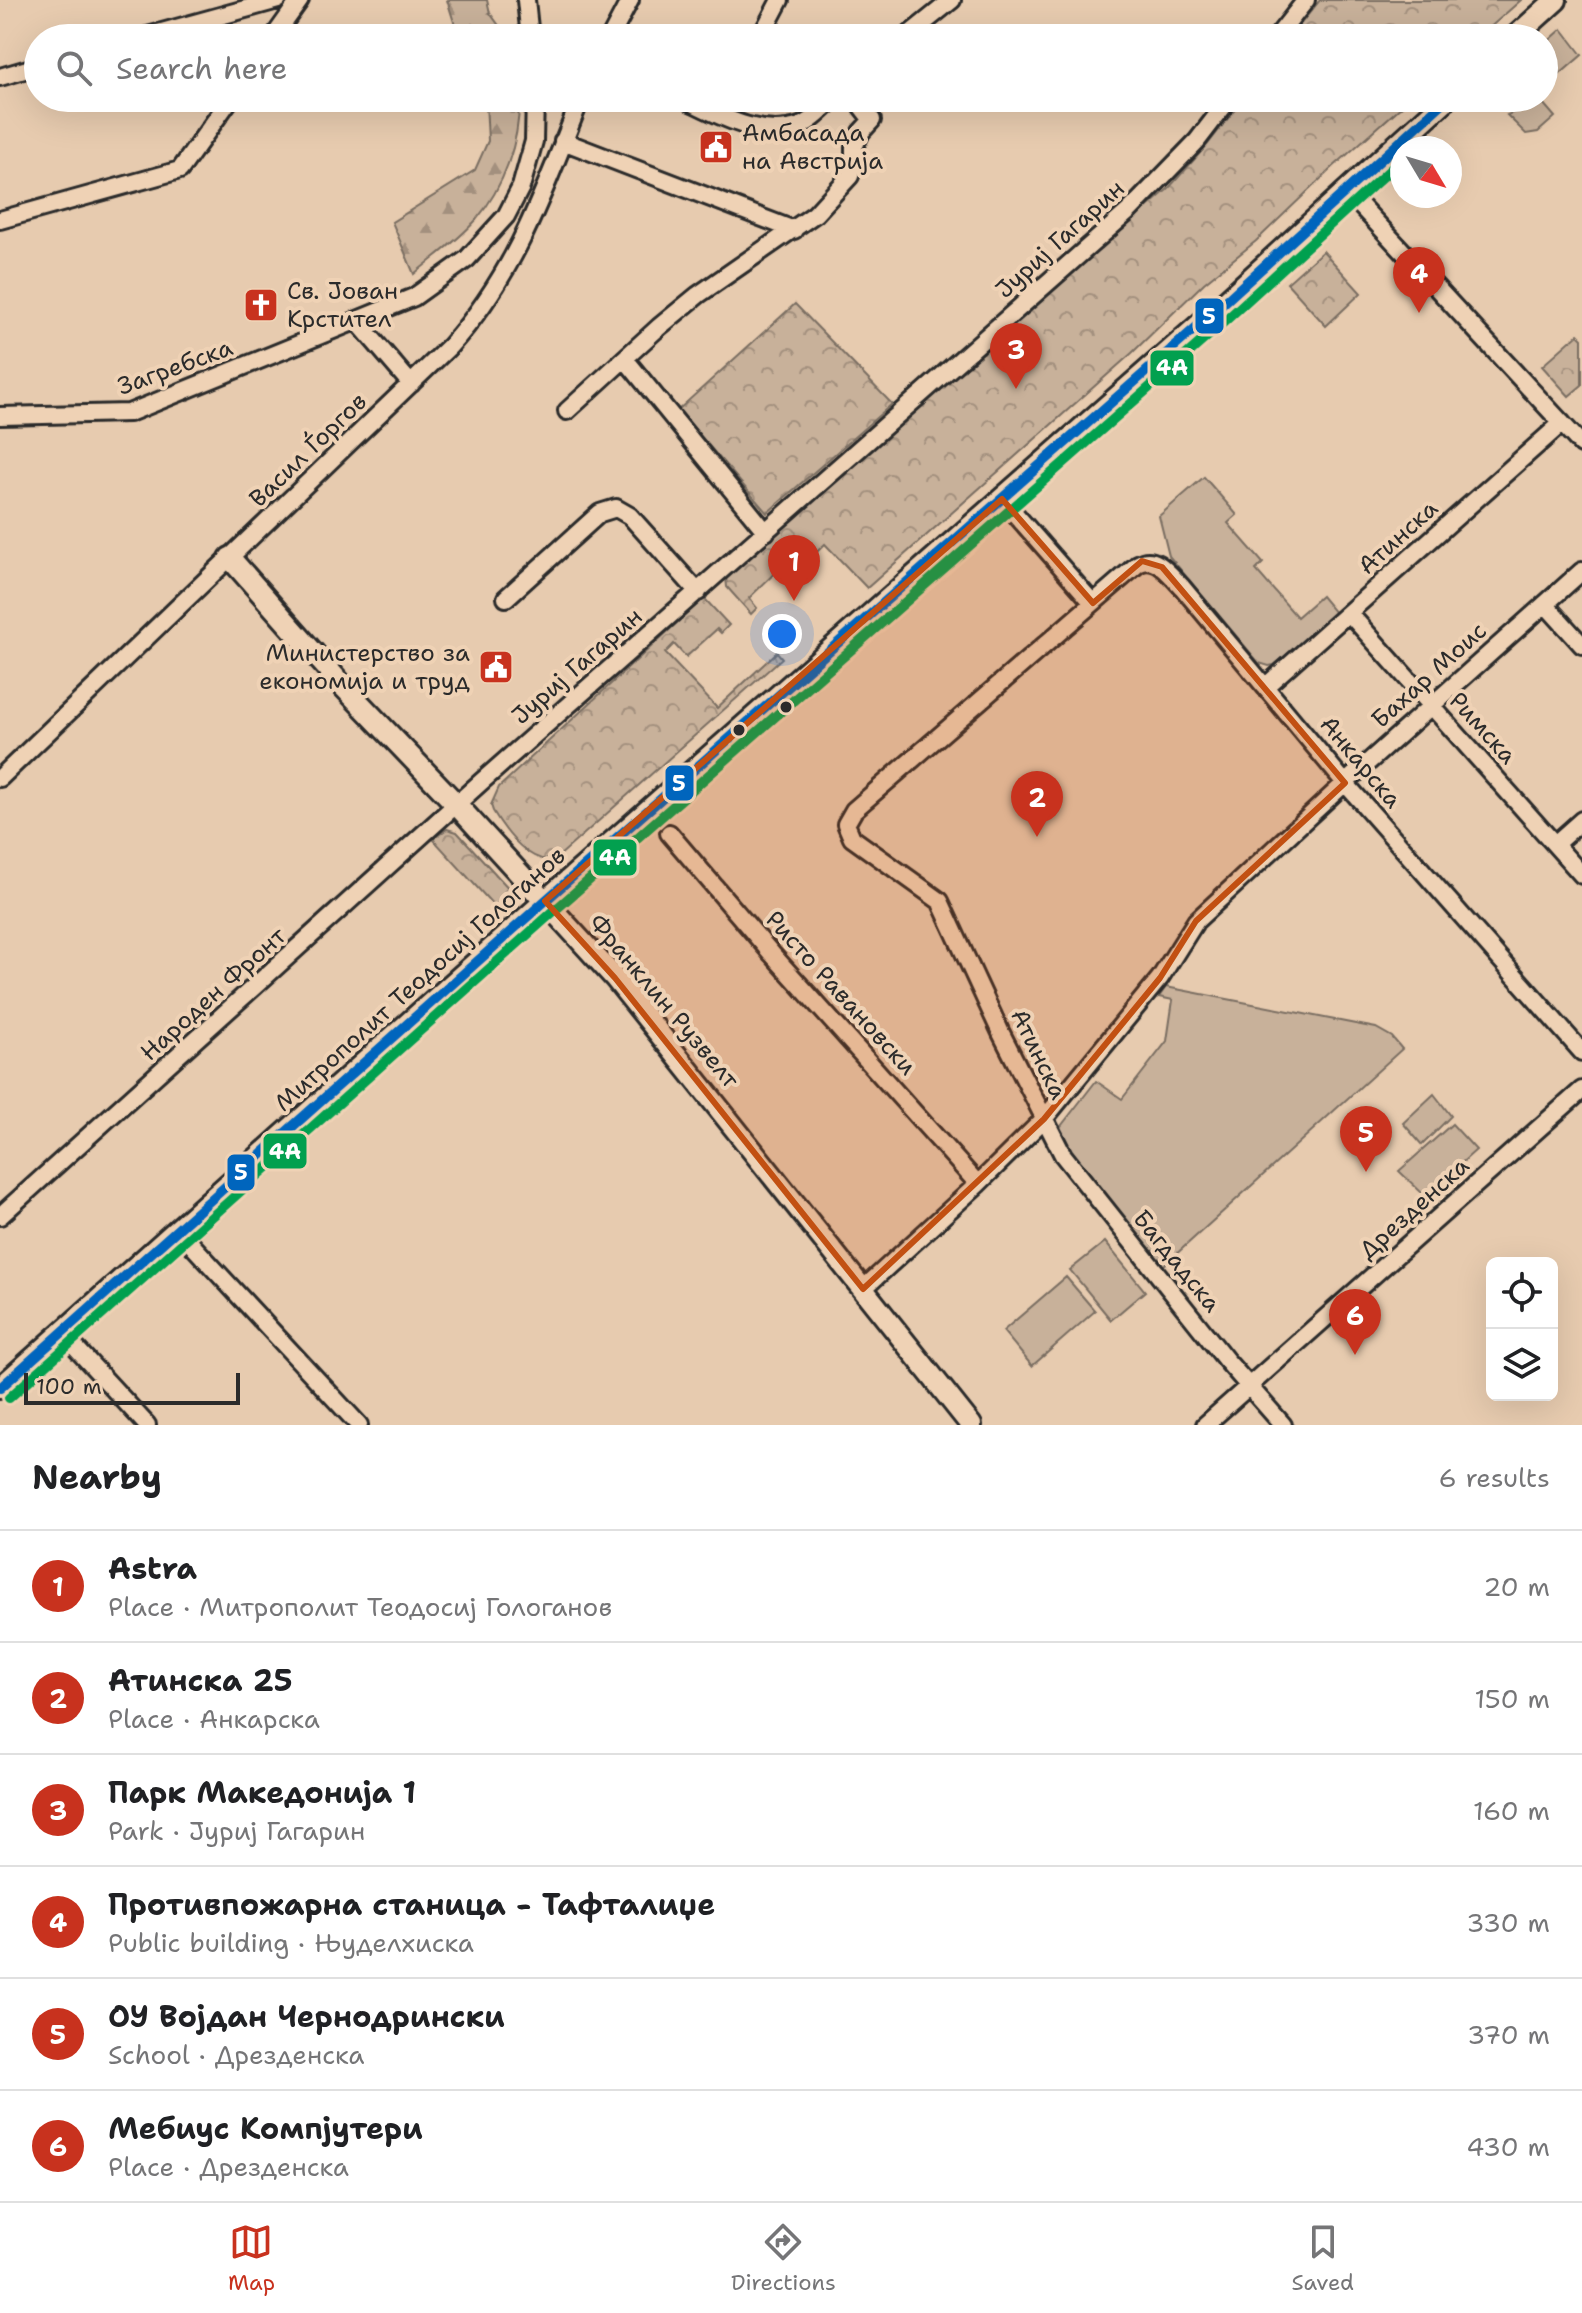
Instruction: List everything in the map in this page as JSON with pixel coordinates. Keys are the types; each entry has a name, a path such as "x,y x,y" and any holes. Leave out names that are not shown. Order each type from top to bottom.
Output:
{"street":[{"path":"191,24 278,0"},
{"path":"283,24 300,0"},
{"path":"526,0 529,24"},
{"path":"617,24 630,0"},
{"path":"767,24 780,0"},
{"path":"922,24 952,0"},
{"path":"1287,24 1306,0"},
{"path":"1529,24 1556,0"},
{"path":"0,77 24,70"},
{"path":"0,220 180,170 221,112"},
{"name":"Загребска","path":"0,416 129,413 414,297 467,259 506,216 521,187 534,141 535,112"},
{"name":"Васил Ѓоргов","path":"0,778 411,384 476,317 502,278 536,212 576,112"},
{"path":"718,112 745,125 776,130 802,125 818,112"},
{"path":"567,411 698,295 815,214 850,176 854,147 861,132 872,120 866,112"},
{"name":"Јуриј Гагарин","path":"456,804 1122,217 1197,141 1219,112"},
{"name":"Митрополит Теодосиј Гологанов","path":"0,1388 545,901 1002,499 1433,112"},
{"path":"563,141 794,230"},
{"path":"1347,191 1582,445"},
{"path":"357,321 411,384"},
{"path":"625,359 766,532"},
{"name":"Атинска","path":"1266,686 1562,423"},
{"path":"1002,499 1093,603"},
{"path":"506,598 600,513 616,508 630,516 698,592"},
{"name":"Франклин Рузвелт","path":"230,558 342,685 615,978 971,1425"},
{"name":"Анкарска","path":"950,922 938,899 852,838 848,820 858,806 1142,561 1153,561 1182,587 1345,783 1582,1052"},
{"name":"Бахар Моис","path":"863,1289 1044,1119 1160,978 1196,921 1582,571"},
{"path":"1545,604 1582,645"},
{"name":"Римска","path":"1349,613 1582,875"},
{"name":"Народен Фронт","path":"0,1216 160,1075 456,804"},
{"path":"1555,844 1582,820"},
{"name":"Ристо Равановски","path":"669,833 772,954 978,1184"},
{"name":"Атинска","path":"950,922 1044,1119"},
{"name":"Дрезденска","path":"1205,1425 1582,1090"},
{"name":"Багдадска","path":"1044,1119 1063,1155 1082,1180 1283,1425"},
{"path":"191,1244 359,1425"},
{"path":"62,1333 147,1425"}],"highlighted area":[{"path":"1002,499 1093,603 1142,561 1162,567 1345,783 1196,921 1160,978 1044,1119 863,1289 615,978 545,901"}],"green space":[{"path":"447,0 487,0 490,13 498,24 455,24"},
{"path":"1320,0 1521,0 1494,24 1300,24"},
{"path":"1562,29 1582,55 1558,76 1558,33"},
{"path":"487,112 519,112 508,163 486,207 454,241 414,274 392,222 475,170 488,141"},
{"path":"1233,112 1395,112 1256,241 1204,283 1132,353 867,588 825,544 791,577 781,567 749,598 757,608 751,614 727,587 726,577 729,573 1168,189"},
{"path":"1514,112 1551,112 1555,117 1538,132 1526,134 1507,115"},
{"path":"1323,251 1361,293 1326,326 1287,283"},
{"path":"795,304 892,404 767,513 678,410"},
{"path":"1578,334 1582,338 1582,385 1569,396 1542,366"},
{"path":"1204,477 1237,515 1228,523 1263,563 1256,570 1297,617 1321,596 1336,614 1274,665 1259,663 1169,556 1159,516"},
{"path":"704,598 729,625 721,633 717,629 686,657 674,644 665,653 717,708 777,652 782,658 558,857 549,860 530,853 512,838 493,811 491,805 499,787"},
{"path":"447,829 457,832 512,892 495,907 433,839"},
{"path":"1166,987 1376,1028 1392,1037 1402,1049 1162,1267 1101,1193 1058,1130 1096,1081 1122,1099 1167,1041 1173,1000 1159,997"},
{"path":"1434,1094 1451,1116 1422,1145 1403,1123"},
{"path":"1452,1124 1476,1150 1425,1196 1399,1171"},
{"path":"1105,1242 1145,1291 1111,1320 1070,1270"},
{"path":"1066,1277 1095,1311 1032,1366 1003,1331"}],"transit line":[{"name":"5","path":"0,1388 545,901 1216,310 1433,112"},
{"name":"4A","path":"9,1398 554,911 1225,321 1390,170"}],"place":[{"name":"Амбасада на Австрија","path":"716,147"},
{"name":"Св. Јован Крстител","path":"261,305"},
{"name":"Противпожарна станица - Тафталиџе","path":"1419,313"},
{"name":"Парк Македонија 1","path":"1016,389"},
{"name":"Astra","path":"794,601"},
{"name":"Министерство за економија и труд","path":"496,667"},
{"name":"Атинска 25","path":"1037,837"},
{"name":"ОУ Војдан Чернодрински","path":"1366,1172"},
{"name":"Мебиус Компјутери","path":"1355,1355"}]}
